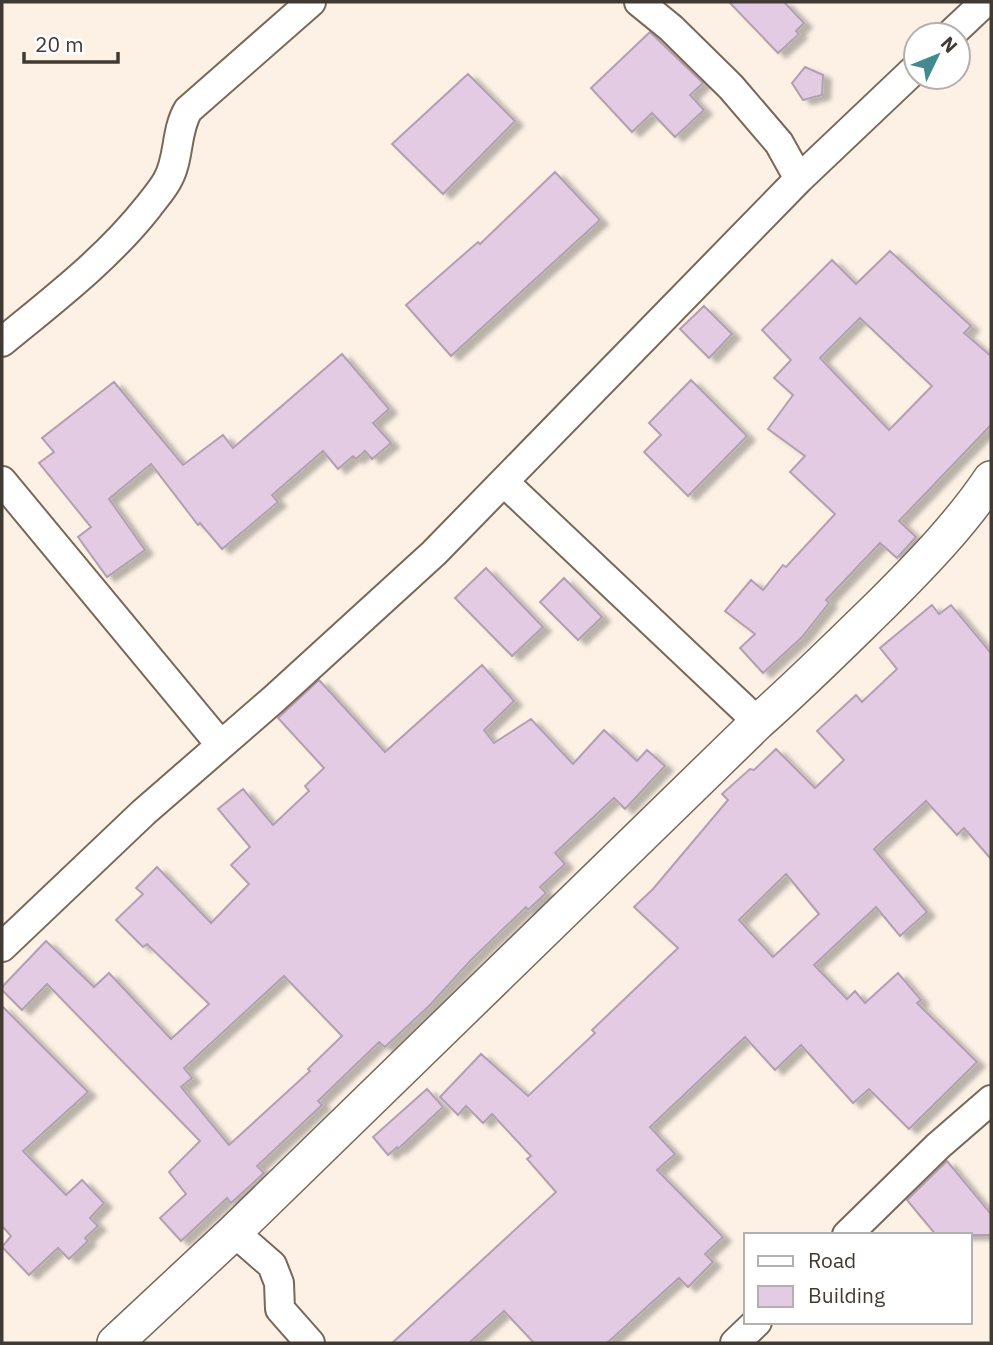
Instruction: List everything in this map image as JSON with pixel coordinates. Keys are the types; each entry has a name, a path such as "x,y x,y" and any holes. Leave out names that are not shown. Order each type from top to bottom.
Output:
{"street":[{"path":"2,342 128,232 167,183 174,169 182,120 188,110 311,2"},
{"path":"639,2 671,28 731,87 779,144 799,179"},
{"path":"965,21 985,2"},
{"path":"2,947 144,812 274,699 434,553 799,179 902,81"},
{"path":"115,1343 234,1232 758,722 805,680 925,560 991,480"},
{"path":"2,481 220,744"},
{"path":"504,482 758,722"},
{"path":"849,1233 937,1146 991,1100"},
{"path":"234,1232 272,1265 279,1283 280,1309 310,1343"},
{"path":"735,1343 755,1324"}],"building":[{"path":"729,2 784,2 804,23 796,31 799,34 778,53"},
{"path":"650,32 703,83 690,95 704,110 675,137 652,113 632,132 591,88"},
{"path":"805,67 823,75 822,95 803,100 792,83"},
{"path":"468,74 515,121 443,194 392,144"},
{"path":"555,172 600,220 451,356 406,305 478,242 480,244"},
{"path":"890,251 971,326 964,333 991,356 991,425 899,521 916,537 897,558 880,543 826,600 829,603 802,637 763,673 740,648 755,634 725,611 751,580 763,590 783,565 786,567 835,514 790,472 805,456 768,429 793,395 774,378 791,360 762,330 832,260 856,284","holes":["860,318 932,386 889,430 820,358"]},
{"path":"704,306 732,334 709,358 680,329"},
{"path":"342,354 389,409 373,423 391,443 372,459 365,451 356,459 353,456 338,469 323,451 272,495 278,502 222,549 200,523 198,525 151,464 109,499 145,550 107,577 78,537 91,527 39,463 54,452 42,438 114,382 183,465 223,435 233,448"},
{"path":"691,380 747,436 688,496 644,452 661,435 649,423"},
{"path":"486,568 543,627 512,656 455,598"},
{"path":"564,578 602,617 578,640 540,602"},
{"path":"932,605 939,614 951,605 991,653 991,859 964,828 957,835 926,801 874,849 927,912 900,936 876,907 814,965 847,999 855,991 865,1003 898,973 921,1000 917,1003 977,1062 909,1129 869,1089 853,1103 801,1045 775,1070 745,1037 650,1127 675,1154 657,1170 723,1237 705,1254 713,1262 688,1287 679,1278 607,1343 534,1343 504,1311 469,1343 392,1343 556,1192 527,1159 531,1156 492,1114 483,1123 466,1106 458,1115 440,1097 481,1054 528,1096 595,1033 592,1030 678,948 634,907 653,889 728,800 722,794 776,749 815,788 844,760 817,731 856,695 862,702 897,669 880,648","holes":["786,874 819,914 773,957 739,920"]},
{"path":"482,665 514,701 484,730 494,743 531,719 573,764 604,730 637,761 647,750 665,766 625,809 614,798 555,853 565,864 540,887 546,893 528,910 526,907 385,1047 379,1042 318,1101 322,1105 257,1166 264,1173 231,1203 227,1198 181,1241 160,1218 186,1194 169,1172 200,1141 47,984 22,1010 2,987 46,941 94,987 109,973 171,1039 209,1004 147,944 143,947 116,920 143,894 136,888 157,867 211,923 249,884 231,865 250,847 218,809 243,789 273,825 309,791 305,786 324,768 278,718 319,680 385,752","holes":["284,976 342,1036 308,1069 310,1071 229,1145 181,1087 192,1078 184,1068"]},
{"path":"2,1006 88,1092 23,1151 66,1195 82,1180 104,1203 90,1218 98,1226 85,1238 88,1241 69,1259 58,1248 29,1275 2,1247 11,1236 2,1226"},
{"path":"427,1089 443,1107 388,1155 373,1137"},
{"path":"947,1161 991,1214 991,1235 934,1233 907,1200"}]}
